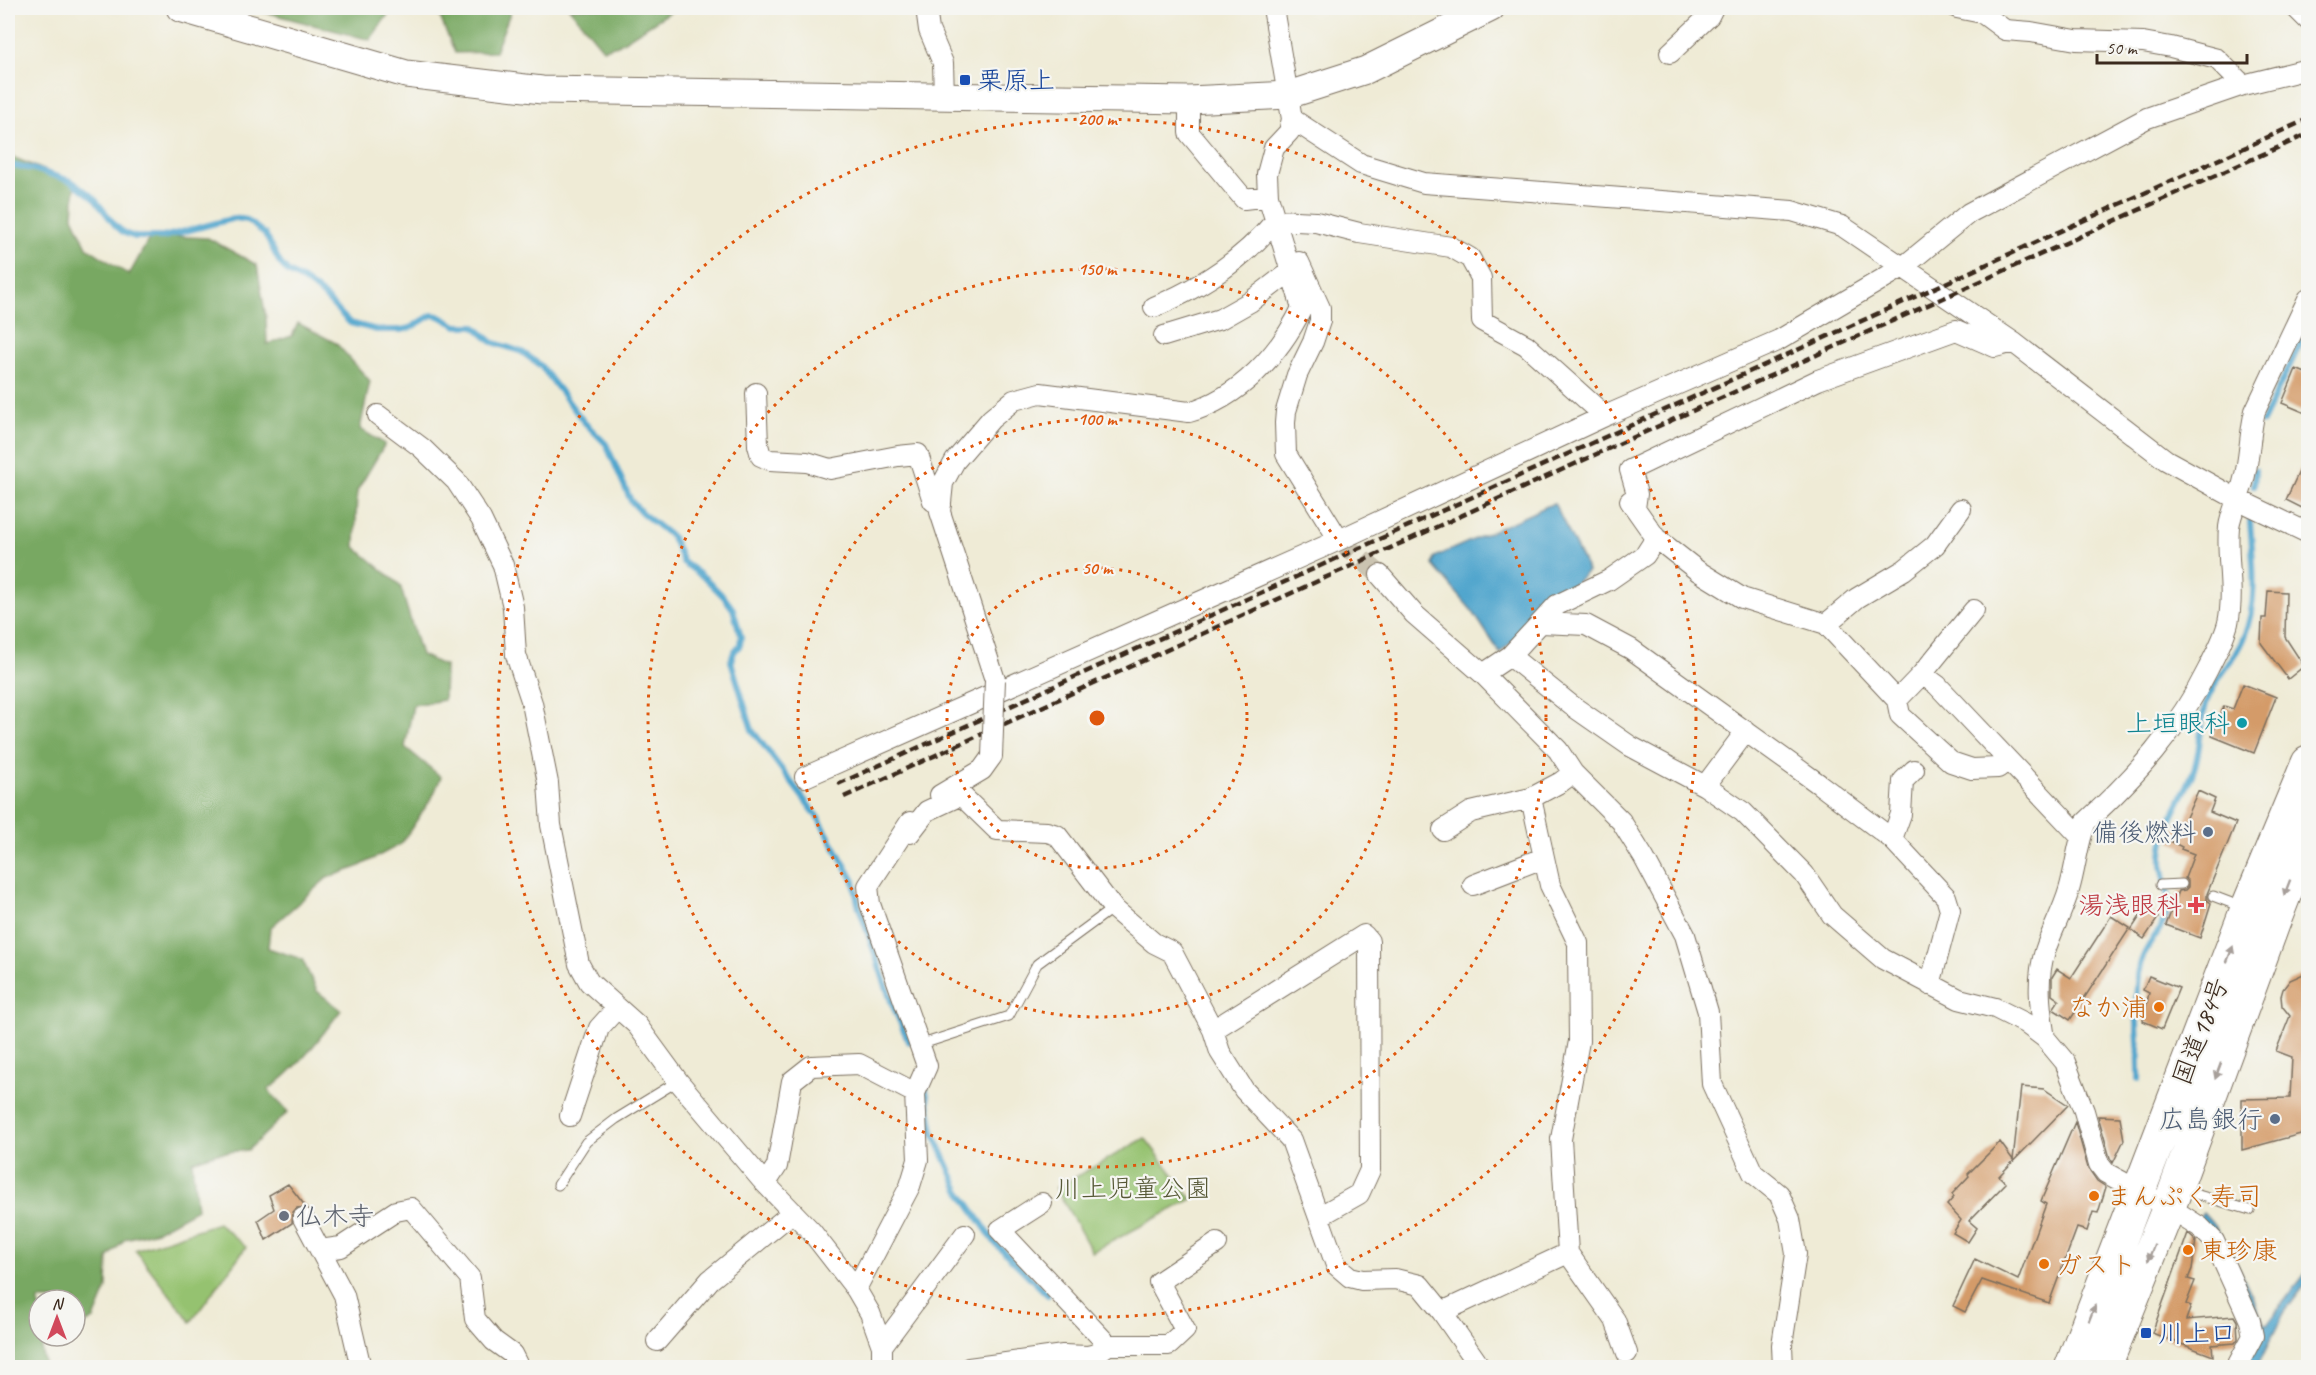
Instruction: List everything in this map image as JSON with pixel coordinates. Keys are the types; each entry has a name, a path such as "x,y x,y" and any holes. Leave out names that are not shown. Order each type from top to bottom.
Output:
{"highway":[{"name":"国道184号","path":"2071,1368 2247,909 2308,763"},
{"name":"国道184号","path":"2104,1368 2172,1198 2308,834"}],"street":[{"path":"180,8 406,74 542,90 1189,100 1290,107 1491,8"},
{"path":"926,8 929,30 943,63 944,96"},
{"path":"856,1289 910,1186 918,1160 920,1082 927,1066 870,904 868,886 921,805 982,770 992,756 995,680 940,512 944,483 955,461 991,419 1014,400 1040,393 1189,412 1204,408 1227,395 1261,368 1292,328 1302,308 1268,196 1267,174 1274,148 1289,132 1290,107 1273,8"},
{"path":"1670,53 1709,16 1713,8"},
{"path":"1956,8 1982,13 2006,30 2076,40 2143,42 2171,46 2217,59 2243,85"},
{"path":"2296,8 2308,20"},
{"path":"805,777 1339,540 1605,416 1779,340 1903,267 1970,213 2147,118 2243,85 2308,69"},
{"path":"1189,100 1189,133 1244,199 1268,196"},
{"path":"1290,107 1361,164 1424,183 1792,211 1842,226 2013,342 2166,460 2237,500 2308,533"},
{"path":"1276,220 1316,222 1359,233 1451,247 1470,258 1481,278 1482,321 1526,345 1605,416"},
{"path":"1155,307 1186,294 1210,280 1258,242 1276,220"},
{"path":"1164,336 1220,319 1250,302 1297,258 1320,308 1320,321 1297,375 1286,411 1286,454 1339,540"},
{"path":"2045,1038 2040,1014 2041,969 2045,951 2069,890 2080,836 2086,822 2150,758 2176,725 2198,690 2218,649 2227,625 2232,594 2229,526 2244,483 2255,411 2308,299"},
{"path":"2008,760 1998,768 1972,769 1951,762 1900,715 1897,700 1826,624 1742,598 1698,571 1656,538 1632,504 1637,494 1630,470 1818,380 1956,330 1995,347 2013,342"},
{"path":"756,393 758,445 761,456 770,460 807,462 830,469 918,454 933,501 941,506"},
{"path":"378,415 422,448 456,481 482,519 503,565 513,607 516,655 532,703 548,783 550,825 579,964 589,982 637,1025 678,1081 766,1184 811,1231 856,1289 870,1313 882,1346 882,1368"},
{"path":"1826,624 1857,598 1904,570 1935,545 1961,509"},
{"path":"1483,674 1510,656 1557,605 1609,580 1645,555 1656,538"},
{"path":"1380,575 1414,614 1483,674 1558,750 1573,773 1621,821 1644,858 1685,935 1707,1012 1712,1084 1753,1173 1779,1194 1790,1219 1796,1254 1782,1345 1784,1368"},
{"path":"1897,700 1922,674 1974,610"},
{"path":"1540,623 1586,625 1631,649 1892,839 1946,897 1950,910 1930,985"},
{"path":"1510,656 1571,705 1630,746 1705,786 1743,812 1797,867 1832,915 1882,959 1959,999 1995,1008 2025,1023 2045,1038 2065,1062 2084,1112 2099,1164 2106,1173 2138,1191 2172,1198 2214,1241 2222,1254 2250,1321 2253,1336 2236,1368"},
{"path":"1922,674 1937,685 2080,836"},
{"path":"1705,786 1746,731"},
{"path":"1892,839 1901,814 1903,781 1914,770"},
{"path":"1443,830 1471,812 1531,798 1573,773"},
{"path":"904,832 910,832 927,811 960,795 997,830 1047,832 1057,835 1113,908 1154,943 1172,952 1213,1030 1220,1052 1244,1090 1291,1140 1336,1264 1350,1277 1362,1280 1395,1280 1420,1286 1442,1312 1481,1368"},
{"path":"1531,798 1550,885 1578,943 1579,1041 1561,1139 1568,1252 1614,1320 1627,1353"},
{"path":"1473,885 1543,858"},
{"path":"1213,1030 1364,935 1369,941 1370,1170 1359,1194 1320,1216"},
{"path":"570,1116 599,1028 617,1008"},
{"path":"766,1184 777,1166 792,1081 811,1066 859,1064 920,1082"},
{"path":"1042,1203 1000,1230 1097,1354"},
{"path":"320,1250 341,1247 396,1211 411,1208 470,1278 475,1319 494,1341 512,1354 519,1368"},
{"path":"657,1341 710,1280 793,1212"},
{"path":"303,1218 344,1295 361,1368"},
{"path":"882,1346 965,1234"},
{"path":"969,1368 1063,1355 1097,1354 1169,1345 1185,1330 1160,1282 1217,1243"},
{"path":"1442,1312 1568,1252"}],"lane":[{"path":"2160,885 2178,884"},
{"path":"2213,896 2247,909"},
{"path":"919,1045 1010,1016 1037,964 1113,908"},
{"path":"558,1185 586,1142 616,1119 678,1081"},
{"path":"2172,1198 2250,1210"}],"green space":[{"path":"249,8 397,8 392,9 370,40"},
{"path":"429,8 512,8 495,52 455,53 440,17"},
{"path":"569,8 676,8 618,45 603,49"},
{"path":"8,157 75,183 73,217 87,247 129,275 151,235 208,238 257,265 266,318 267,344 292,336 298,323 336,343 370,381 360,429 385,444 357,491 355,547 400,585 421,655 445,666 444,700 413,705 405,747 441,777 433,796 401,844 358,867 327,878 270,928 268,948 302,959 317,991 341,1010 298,1063 268,1090 288,1112 248,1150 217,1153 192,1161 197,1209 157,1231 125,1239 108,1258 107,1288 94,1319 87,1323 87,1288 27,1288 27,1348 41,1348 45,1368 8,1367"},
{"name":"川上児童公園","path":"1145,1138 1192,1199 1092,1252 1056,1188"},
{"path":"218,1223 246,1247 191,1322 135,1250"}],"water":[{"path":"1554,503 1588,571 1500,653 1473,612 1433,565 1435,557"},
{"path":"2203,1213 2231,1252 2265,1324 2308,1270 2308,1281 2284,1313 2257,1367 2244,1367 2264,1332 2240,1283 2198,1219"}],"building":[{"path":"2296,369 2308,374 2308,414 2282,403"},
{"path":"2308,452 2308,511 2286,500"},
{"path":"2268,591 2286,592 2285,637 2304,666 2288,679 2261,643 2262,618 2266,618"},
{"name":"上垣眼科","path":"2243,684 2276,697 2254,753 2212,736 2224,706 2233,709"},
{"path":"2198,791 2215,799 2210,812 2236,823 2207,894 2207,900 2211,903 2200,938 2166,925 2179,891 2188,887 2188,881 2185,878 2194,854 2170,841 2179,822 2183,824"},
{"path":"2145,909 2158,918 2144,939 2131,930"},
{"path":"2111,916 2130,928 2070,1020 2053,1009 2059,1000 2052,995 2052,977 2057,969 2071,978"},
{"path":"2308,972 2308,1132 2242,1150 2242,1099 2290,1098 2292,1057 2276,1051 2290,1016 2282,1006 2281,996 2290,980"},
{"name":"なか浦","path":"2149,976 2179,988 2162,1029 2143,1021 2149,993 2143,990"},
{"path":"2021,1087 2044,1089 2068,1105 1999,1176 2006,1183 1969,1221 1977,1228 1968,1242 1953,1233 1961,1220 1947,1205 1954,1197 1952,1194 1969,1176 1968,1174 2000,1142 2013,1160"},
{"path":"2098,1116 2120,1117 2124,1140 2113,1163 2110,1158"},
{"path":"2075,1122 2088,1168 2097,1181 2106,1187 2098,1213 2093,1212 2087,1231 2077,1228 2049,1303 1982,1280 1965,1312 1953,1306 1975,1259 2018,1280 2046,1204 2041,1201"},
{"name":"仏木寺","path":"288,1184 306,1207 297,1208 293,1212 292,1223 266,1240 258,1220 274,1209 269,1195"},
{"path":"2188,1233 2196,1240 2192,1269 2188,1279 2195,1281 2186,1304 2191,1306 2186,1320 2234,1316 2237,1321 2238,1339 2235,1343 2212,1345 2213,1356 2152,1333"}],"waterway":[{"path":"8,165 33,169 71,181 93,197 124,233 135,237 163,237 235,218 247,220 265,234 280,263 288,272 321,293 350,323 377,330 401,330 410,328 432,315 439,316 457,326 474,326 492,342 522,352 541,366 584,422 606,444 631,501 672,537 683,562 705,578 733,609 741,637 740,645 731,661 752,730 819,819 854,881 858,904 892,1004 909,1042"},
{"path":"2262,422 2308,328"},
{"path":"2254,486 2255,470"},
{"path":"2139,1079 2136,1007 2138,978 2142,957 2163,924 2168,909 2168,892 2162,864 2166,832 2194,769 2208,698 2239,647 2248,625 2254,581 2250,522"},
{"path":"925,1085 933,1132 959,1190 996,1244 1048,1295"}],"tunnel":[{"path":"1339,540 1380,575"}],"railway":[{"path":"838,784 2308,119"},
{"path":"844,797 1612,447 2308,134"}],"place":[{"name":"栗原上","path":"965,80"},
{"name":"上垣眼科","path":"2242,723"},
{"name":"備後燃料","path":"2208,832"},
{"name":"湯浅眼科","path":"2196,905"},
{"name":"なか浦","path":"2159,1007"},
{"name":"広島銀行","path":"2275,1119"},
{"name":"まんぷく寿司","path":"2094,1196"},
{"name":"仏木寺","path":"284,1216"},
{"name":"東珍康","path":"2188,1250"},
{"name":"ガスト","path":"2044,1264"},
{"name":"川上口","path":"2146,1333"}]}
